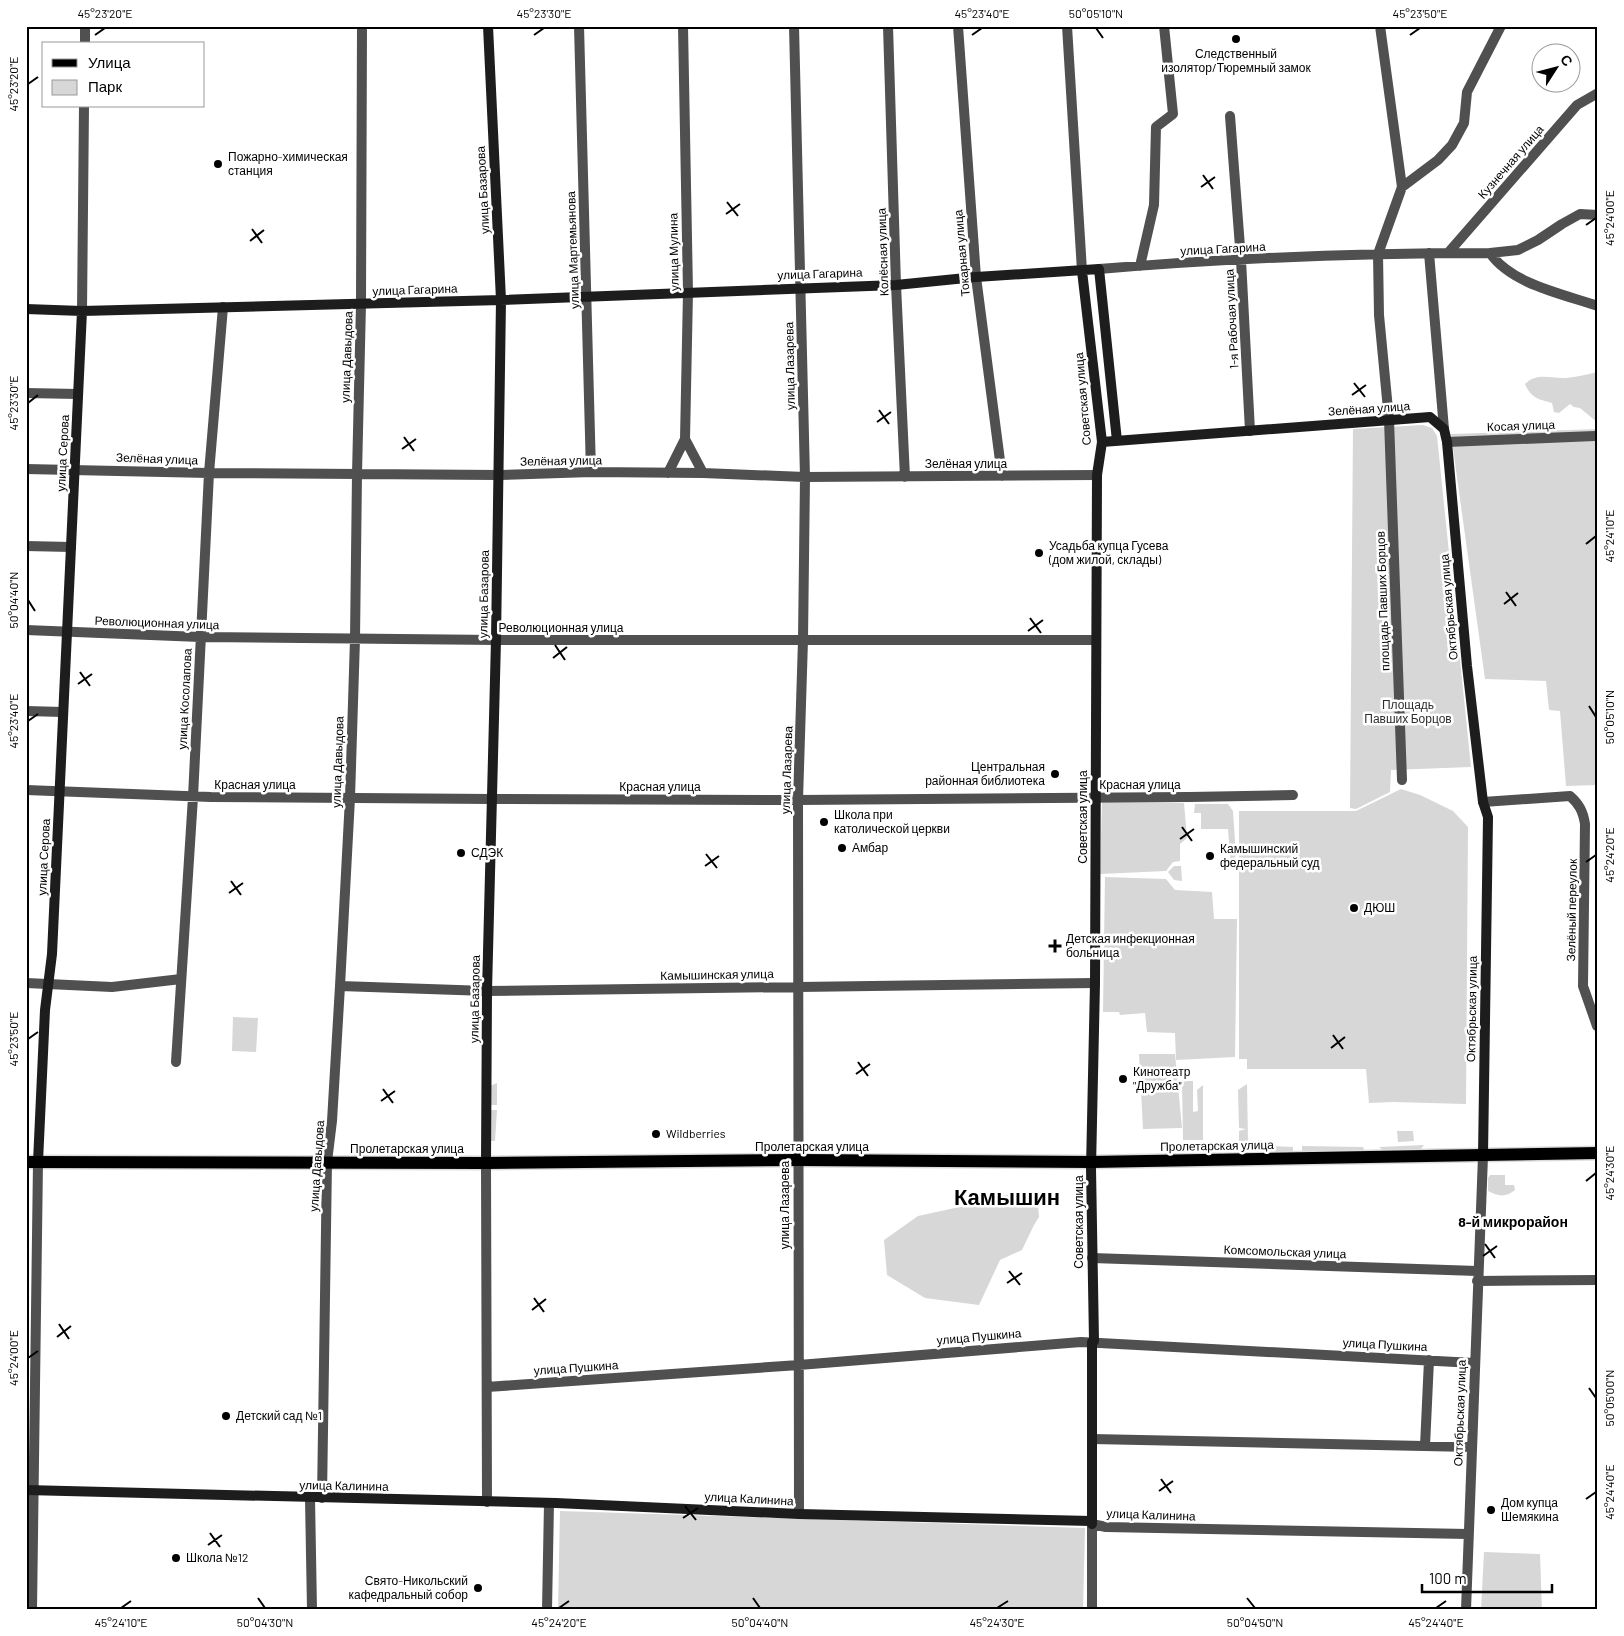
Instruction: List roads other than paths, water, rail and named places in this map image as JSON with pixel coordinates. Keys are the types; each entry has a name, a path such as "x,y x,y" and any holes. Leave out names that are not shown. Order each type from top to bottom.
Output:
{"main road":[{"name":"Пролетарская улица","path":"32,1162 486,1163 798,1160 1092,1162 1598,1153"}],"street":[{"path":"85,26 85,42"},
{"name":"улица Давыдова","path":"322,1498 327,1162 332,1121 340,986 350,798 355,639 361,304 362,26"},
{"name":"улица Базарова","path":"486,1163 486,991 496,640 501,300 488,26"},
{"name":"улица Мартемьянова","path":"579,26 591,472"},
{"name":"улица Мулина","path":"683,26 688,292 685,438 704,473"},
{"name":"улица Лазарева","path":"794,26 805,477 804,640 798,800 799,1514"},
{"name":"Колёсная улица","path":"888,26 896,285 905,477"},
{"name":"Токарная улица","path":"958,26 976,277 1002,476"},
{"name":"Советская улица","path":"1067,26 1082,271 1102,442 1097,475 1095,983 1092,1162 1094,1341 1092,1342 1092,1610"},
{"path":"1140,266 1154,205 1156,127 1173,114 1164,26"},
{"path":"1378,254 1402,187 1380,26"},
{"path":"1402,187 1438,160 1452,145 1464,122 1467,92 1501,26"},
{"name":"Кузнечная улица","path":"1448,253 1577,105 1598,93"},
{"name":"улица Серова","path":"32,1610 32,1162 45,1010 52,954 82,311 84,108"},
{"name":"1-я Рабочая улица","path":"1230,116 1241,260 1250,431"},
{"name":"улица Гагарина","path":"26,309 82,311 361,304 896,285 976,277 1241,260 1378,254 1490,253 1518,250 1580,214 1598,216"},
{"path":"1429,253 1444,429"},
{"path":"1490,253 1497,263 1518,279 1598,306"},
{"name":"площадь Павших Борцов","path":"1378,254 1380,315 1389,420 1402,780"},
{"path":"1099,269 1117,441"},
{"name":"улица Косолапова","path":"176,1062 193,797 209,473 223,307"},
{"path":"26,393 78,394"},
{"name":"Зелёная улица","path":"1102,442 1430,417 1444,429"},
{"name":"Октябрьская улица","path":"1444,429 1447,442 1467,666 1483,802 1488,817 1483,1156 1477,1276 1466,1610"},
{"name":"Косая улица","path":"1447,442 1595,436"},
{"path":"668,473 685,438"},
{"name":"Зелёная улица","path":"26,469 209,473 499,475 591,472 704,473 805,477 1097,475"},
{"path":"26,546 71,547"},
{"name":"Революционная улица","path":"26,630 200,638 1096,640"},
{"path":"26,712 63,712"},
{"name":"Красная улица","path":"26,790 193,797 492,799 798,800 1293,795"},
{"name":"Зелёный переулок","path":"1483,802 1570,796 1578,803 1584,814 1583,986 1597,1026"},
{"path":"26,983 112,987 181,979"},
{"name":"Камышинская улица","path":"340,986 486,991 1095,983"},
{"path":"486,1163 487,1502"},
{"name":"Комсомольская улица","path":"1092,1258 1598,1280"},
{"name":"улица Пушкина","path":"487,1387 799,1365 1073,1342 1474,1363"},
{"path":"1425,1446 1429,1360"},
{"path":"1092,1439 1471,1447"},
{"name":"улица Калинина","path":"31,1490 548,1503 799,1514 1091,1521 1092,1524 1106,1527 1468,1534"},
{"path":"310,1498 312,1610"},
{"path":"547,1610 548,1503"}],"place":[{"name":"Следственный изолятор/Тюремный замок","path":"1236,39"},
{"name":"Пожарно-химическая станция","path":"218,164"},
{"name":"Усадьба купца Гусева (дом жилой, склады)","path":"1039,553"},
{"name":"Центральная районная библиотека","path":"1055,774"},
{"name":"Школа при католической церкви","path":"824,822"},
{"name":"Амбар","path":"842,848"},
{"name":"СДЭК","path":"461,853"},
{"name":"Камышинский федеральный суд","path":"1210,856"},
{"name":"ДЮШ","path":"1354,908"},
{"name":"Детская инфекционная больница","path":"1055,946"},
{"name":"Кинотеатр \"Дружба\"","path":"1123,1079"},
{"name":"Wildberries","path":"656,1134"},
{"name":"Детский сад №1","path":"226,1416"},
{"name":"Дом купца Шемякина","path":"1491,1510"},
{"name":"Школа №12","path":"176,1558"},
{"name":"Свято-Никольский кафедральный собор","path":"478,1588"}],"district":[{"name":"Камышин","path":"1007,1197"},
{"name":"8-й микрорайон","path":"1513,1222"}],"park label":[{"name":"Площадь Павших Борцов","path":"1408,712"}]}
